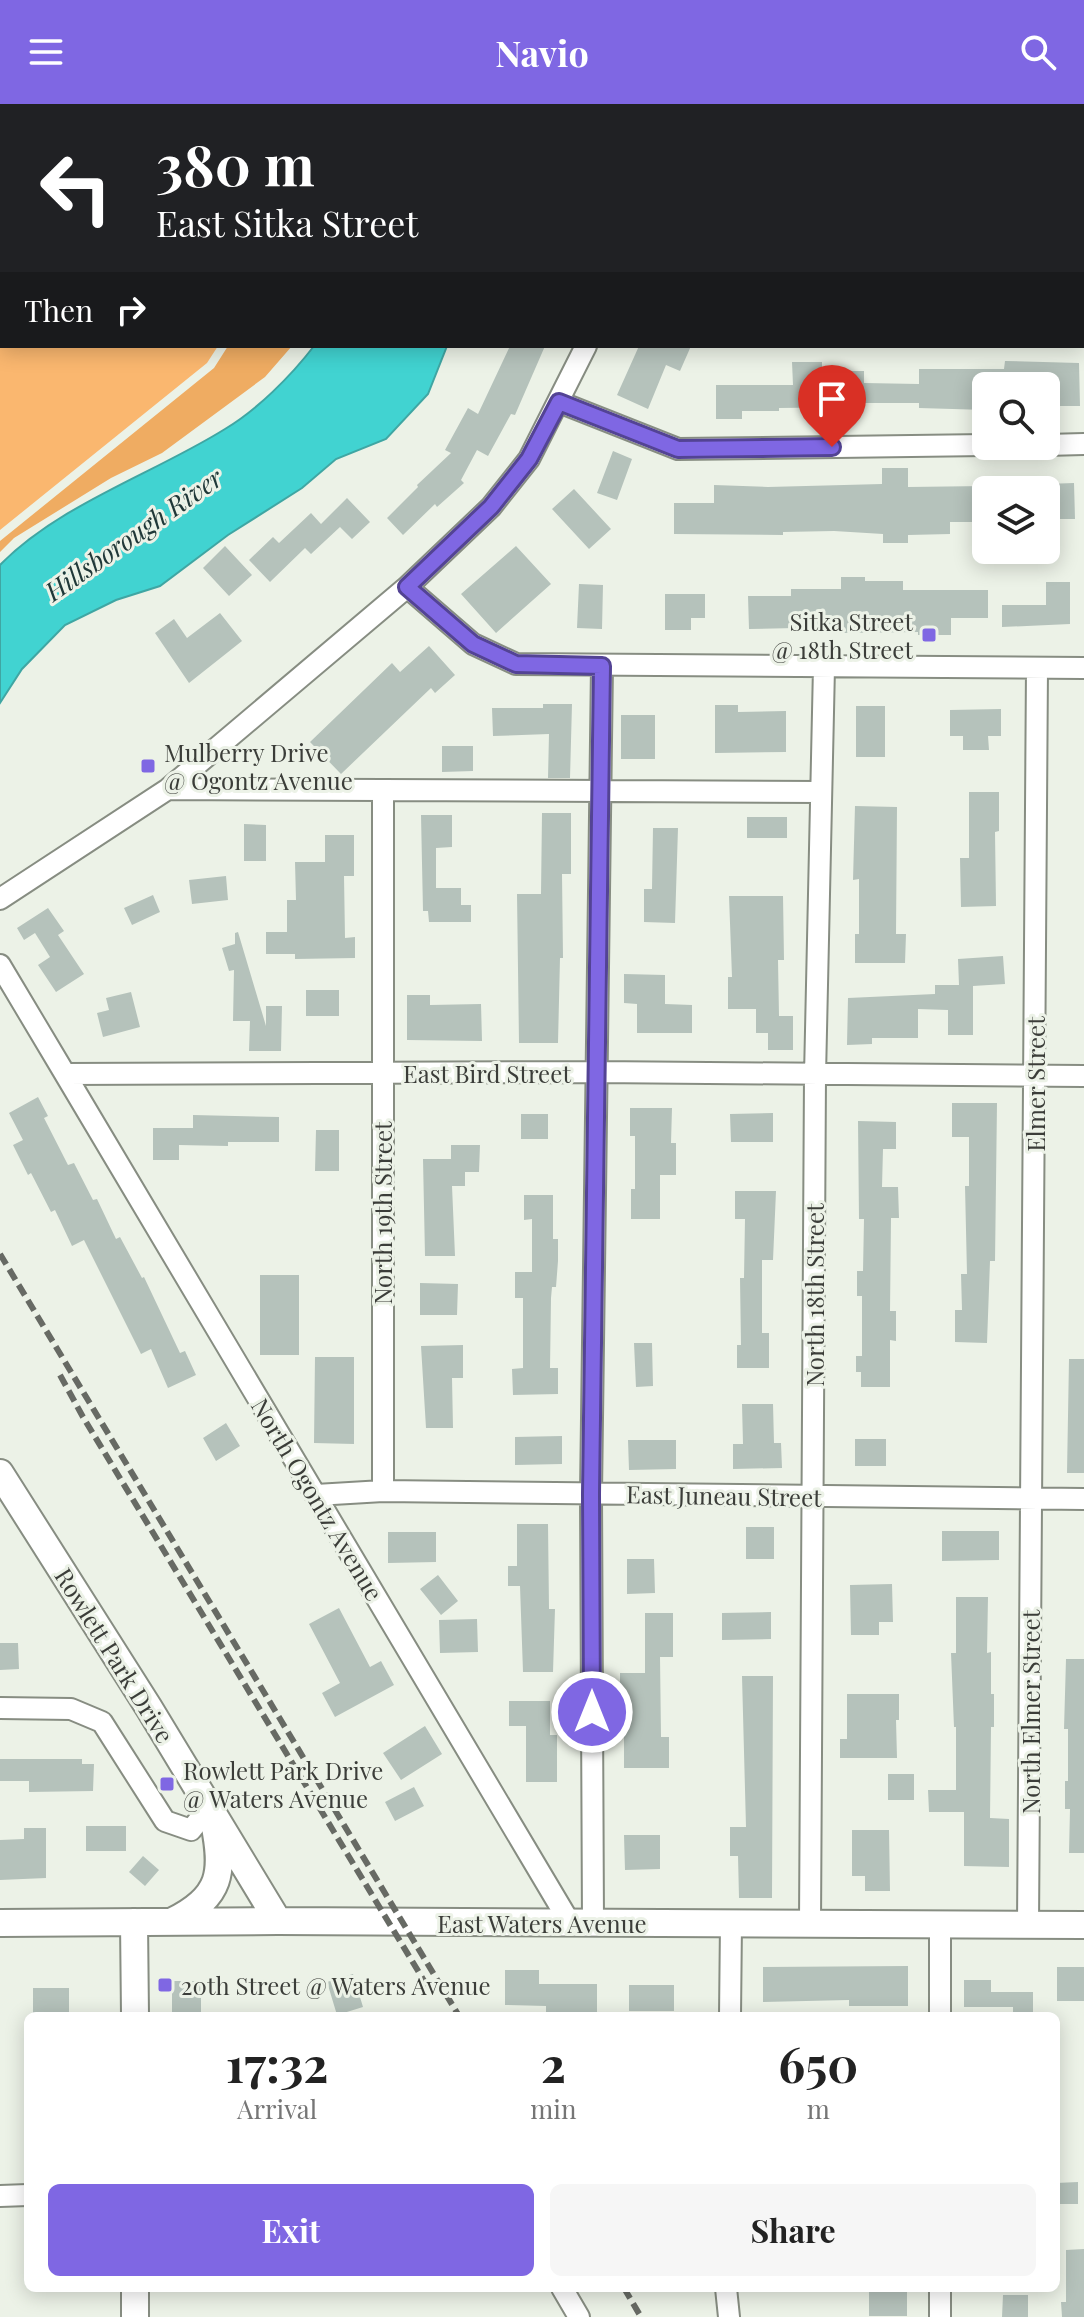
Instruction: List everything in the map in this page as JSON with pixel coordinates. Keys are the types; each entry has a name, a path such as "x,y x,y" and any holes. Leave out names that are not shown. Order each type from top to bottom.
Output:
{"street":[{"path":"0,899 168,789 407,587 491,507 529,459 585,348"},
{"path":"559,402 678,449 972,445"},
{"path":"1060,445 1084,444"},
{"path":"407,587 473,644 516,664 1084,668"},
{"path":"581,1923 591,1494 602,666"},
{"name":"North 18th Street","path":"810,1923 815,1076 824,667"},
{"name":"Elmer Street","path":"1032,1499 1037,668"},
{"path":"168,789 821,792"},
{"name":"North 19th Street","path":"383,791 383,1491"},
{"path":"0,965 65,1074"},
{"name":"East Bird Street","path":"65,1074 596,1072 1084,1076"},
{"name":"North Ogontz Avenue","path":"65,1074 316,1495 581,1923"},
{"name":"Rowlett Park Drive","path":"0,1473 210,1806 278,1921"},
{"name":"East Juneau Street","path":"316,1495 383,1491 1084,1499"},
{"name":"North Elmer Street","path":"1028,1924 1032,1499"},
{"path":"0,1708 71,1709 102,1722 165,1821 191,1830 210,1806"},
{"path":"171,1922 206,1900 219,1870 219,1846 210,1806"},
{"name":"East Waters Avenue","path":"0,1923 278,1921 1084,1925"},
{"path":"134,1922 135,2012"},
{"path":"730,2012 731,1923"},
{"path":"940,1924 940,2012"},
{"path":"0,2196 24,2195"},
{"path":"135,2292 135,2317"},
{"path":"564,2292 579,2317"},
{"path":"726,2292 729,2317"},
{"path":"940,2292 940,2317"}],"shaded area":[{"path":"0,348 217,348 207,363 0,530"},
{"path":"227,348 290,348 265,377 162,453 111,478 14,538 0,552 0,541 214,368"}],"water":[{"name":"Hillsborough River","path":"312,348 446,348 428,394 386,439 336,459 302,488 228,535 160,586 116,600 65,625 22,669 0,703 0,565 50,524 237,421 273,392"}],"building":[{"path":"509,348 544,348 515,415 511,414 488,456 477,450 461,480 464,483 437,507 435,504 403,535 387,518 451,453 445,450 468,408 478,414"},
{"path":"638,348 690,348 680,371 666,365 648,409 617,395"},
{"path":"1005,361 1079,363 1080,406 1060,406 1060,372 972,372 972,410 919,408 919,403 864,403 864,407 742,411 742,419 716,419 716,385 793,385 792,362 822,362 822,371 864,371 864,383 919,384 919,369 1004,369"},
{"path":"613,451 632,459 617,500 597,493"},
{"path":"882,468 908,468 908,487 972,486 972,522 950,522 950,534 908,535 908,543 883,543 883,534 834,531 783,532 783,535 674,534 674,503 714,503 714,485 882,484"},
{"path":"1074,483 1075,519 1060,519 1060,484"},
{"path":"574,489 611,529 589,549 552,509"},
{"path":"347,498 370,522 352,539 340,527 311,554 305,548 270,582 249,560 273,537 279,543 311,513 321,524"},
{"path":"225,546 252,575 229,596 203,568"},
{"path":"516,546 551,584 496,633 461,594"},
{"path":"841,577 865,577 865,581 903,581 903,590 988,590 988,618 951,618 951,635 918,635 918,632 840,633 840,627 749,629 748,596 791,596 791,589 841,589"},
{"path":"1046,582 1070,582 1070,624 1002,627 1002,605 1046,605"},
{"path":"579,584 603,585 602,629 577,628"},
{"path":"665,594 705,594 705,618 691,618 691,630 665,630"},
{"path":"220,613 242,641 189,683 155,633 174,619 187,638"},
{"path":"429,646 455,675 435,693 431,688 341,774 310,742 392,663 400,672"},
{"path":"543,704 572,704 570,778 548,778 549,734 493,736 492,708 543,708"},
{"path":"715,705 738,705 738,712 786,711 786,752 715,753"},
{"path":"856,706 885,706 885,757 856,757"},
{"path":"1001,709 1001,736 988,736 989,750 963,750 963,736 950,736 950,710"},
{"path":"621,715 655,715 655,759 621,759"},
{"path":"442,746 473,746 473,771 442,772"},
{"path":"969,792 999,792 999,831 995,832 996,906 961,907 960,858 969,858"},
{"path":"855,806 897,807 896,934 906,934 905,963 855,963 855,934 859,934 859,879 853,880"},
{"path":"542,813 571,813 571,874 562,874 563,958 560,958 558,1043 519,1043 517,894 541,894"},
{"path":"421,815 452,815 452,847 436,848 436,888 461,888 461,905 471,905 471,922 429,922 428,911 423,911"},
{"path":"747,817 787,817 787,838 747,838"},
{"path":"244,824 266,825 266,861 244,861"},
{"path":"653,828 678,828 675,923 644,922 644,889 652,889"},
{"path":"325,835 354,835 354,876 344,876 345,938 355,937 355,958 295,959 295,954 266,954 266,932 287,932 287,900 296,900 295,862 325,862"},
{"path":"226,876 228,900 192,904 189,880"},
{"path":"153,895 160,912 132,925 124,908"},
{"path":"729,896 783,896 784,960 778,960 779,1016 793,1016 793,1050 768,1050 768,1033 756,1033 756,1009 728,1009 728,977 732,977"},
{"path":"48,908 64,931 58,935 84,974 56,992 38,965 50,957 35,933 24,940 17,928"},
{"path":"238,932 266,1026 266,1006 282,1006 281,1051 249,1051 250,1021 233,1021 234,970 229,971 222,948 235,944 235,933"},
{"path":"1003,956 1005,984 973,986 973,1035 948,1035 948,1010 918,1009 918,1038 872,1038 872,1044 847,1045 848,998 935,994 935,985 959,985 958,959"},
{"path":"624,974 665,975 665,1004 692,1005 692,1033 637,1033 637,1004 624,1003"},
{"path":"306,990 339,990 339,1016 306,1016"},
{"path":"131,992 140,1027 103,1037 97,1013 109,1010 106,998"},
{"path":"407,995 430,995 430,1005 481,1004 482,1041 407,1040"},
{"path":"38,1097 48,1116 44,1118 68,1165 74,1163 93,1200 97,1199 116,1239 120,1237 144,1277 180,1353 185,1351 196,1375 168,1388 151,1349 141,1354 84,1240 72,1246 55,1210 51,1212 31,1173 28,1175 13,1145 23,1140 9,1113"},
{"path":"952,1103 997,1103 995,1261 990,1261 987,1343 955,1342 955,1310 962,1310 961,1274 967,1274 965,1186 969,1186 969,1137 952,1137"},
{"path":"630,1108 672,1108 671,1143 676,1143 676,1175 660,1175 660,1219 631,1219 631,1189 635,1189 635,1136 630,1136"},
{"path":"773,1113 773,1142 731,1142 730,1114"},
{"path":"521,1114 548,1114 548,1139 521,1139"},
{"path":"193,1115 279,1117 279,1142 228,1142 228,1146 179,1145 179,1160 153,1160 153,1128 193,1128"},
{"path":"858,1121 896,1122 896,1149 883,1149 882,1187 898,1187 899,1218 891,1218 890,1311 896,1311 896,1341 890,1340 890,1387 861,1387 861,1372 856,1372 856,1356 862,1356 862,1296 857,1296 857,1271 863,1271 864,1219 859,1219"},
{"path":"316,1130 339,1130 339,1171 315,1171"},
{"path":"451,1145 480,1145 479,1172 465,1172 465,1186 452,1186 455,1256 425,1256 423,1159 451,1159"},
{"path":"735,1191 776,1191 773,1260 762,1260 762,1333 769,1333 769,1368 737,1368 737,1345 741,1345 740,1278 744,1278 745,1219 735,1219"},
{"path":"524,1195 553,1195 553,1239 558,1239 558,1261 556,1287 552,1287 551,1298 550,1368 558,1368 558,1394 513,1395 512,1369 523,1368 523,1298 515,1298 515,1272 532,1272 532,1219 524,1220"},
{"path":"260,1275 299,1275 299,1355 260,1355"},
{"path":"420,1283 458,1284 457,1315 420,1315"},
{"path":"634,1343 652,1343 653,1386 636,1387"},
{"path":"463,1345 463,1378 452,1378 453,1428 426,1428 421,1346"},
{"path":"315,1357 354,1357 354,1444 314,1443"},
{"path":"1069,1359 1084,1359 1084,1473 1067,1473"},
{"path":"742,1404 773,1404 774,1443 781,1443 782,1468 733,1469 733,1444 743,1444"},
{"path":"226,1423 240,1446 216,1461 203,1438"},
{"path":"562,1436 562,1464 515,1465 515,1437"},
{"path":"855,1439 886,1439 886,1466 855,1466"},
{"path":"628,1440 676,1440 676,1469 629,1470"},
{"path":"517,1524 548,1524 549,1609 555,1609 553,1672 523,1672 520,1586 508,1586 508,1566 517,1566"},
{"path":"746,1527 774,1527 774,1559 746,1559"},
{"path":"942,1531 999,1531 999,1560 942,1561"},
{"path":"388,1532 436,1532 436,1562 388,1563"},
{"path":"627,1559 654,1559 655,1593 627,1594"},
{"path":"438,1575 458,1601 441,1615 420,1589"},
{"path":"892,1584 893,1622 879,1622 879,1635 851,1635 850,1585"},
{"path":"956,1597 988,1597 987,1653 991,1652 991,1694 994,1694 990,1818 1009,1819 1009,1867 964,1866 964,1812 929,1812 928,1790 956,1790 951,1653 956,1653"},
{"path":"339,1608 370,1667 381,1661 394,1685 335,1717 322,1693 340,1683 309,1624"},
{"path":"771,1612 771,1639 722,1640 722,1613"},
{"path":"645,1613 673,1613 673,1657 660,1657 661,1737 669,1737 669,1768 624,1768 620,1673 645,1673"},
{"path":"477,1619 478,1652 440,1653 439,1620"},
{"path":"0,1643 18,1643 19,1669 0,1670"},
{"path":"1066,1659 1084,1659 1084,1853 1069,1853 1070,1809 1065,1809 1065,1781 1068,1781 1068,1729 1064,1729"},
{"path":"742,1676 773,1676 772,1898 739,1898 738,1856 730,1856 730,1827 746,1827"},
{"path":"847,1694 899,1694 897,1758 840,1758 840,1739 847,1739"},
{"path":"509,1701 550,1701 550,1735 557,1735 557,1782 526,1782 526,1726 509,1726"},
{"path":"425,1726 442,1754 401,1780 383,1753"},
{"path":"0,1759 82,1759 82,1764 94,1764 93,1791 29,1792 29,1781 0,1781"},
{"path":"888,1774 914,1774 914,1800 888,1800"},
{"path":"414,1787 424,1806 395,1821 385,1802"},
{"path":"86,1826 126,1826 126,1851 86,1851"},
{"path":"24,1828 46,1828 46,1878 0,1880 0,1840 24,1839"},
{"path":"852,1830 889,1830 890,1891 865,1891 865,1876 852,1876"},
{"path":"624,1835 660,1835 660,1869 625,1870"},
{"path":"143,1856 159,1870 145,1886 129,1872"},
{"path":"908,1966 908,2006 849,2006 849,2000 763,2002 763,1967"},
{"path":"1057,1967 1084,1967 1084,2001 1057,2001"},
{"path":"505,1970 539,1970 539,1984 597,1984 597,2012 546,2012 546,2006 505,2005"},
{"path":"353,1974 363,2007 336,2012 327,1982"},
{"path":"964,1980 991,1980 991,1992 1033,1992 1033,2012 1013,2012 1013,2007 964,2007"},
{"path":"172,1981 201,1981 201,2012 172,2012"},
{"path":"629,1985 674,1985 674,2011 629,2011"},
{"path":"33,1988 69,1988 69,2012 33,2012"},
{"path":"1078,2182 1078,2204 1060,2204 1060,2183"},
{"path":"1084,2249 1084,2317 1062,2317 1061,2302 1066,2302 1066,2250"},
{"path":"869,2292 907,2292 907,2316 869,2316"},
{"path":"1003,2295 1028,2295 1028,2317 1002,2317"}],"railway":[{"path":"0,1254 457,2012"},
{"path":"60,1375 429,1989"},
{"path":"626,2292 641,2317"}],"place":[{"name":"Sitka Street @ 18th Street","path":"929,635"},
{"name":"Mulberry Drive @ Ogontz Avenue","path":"148,766"},
{"name":"Rowlett Park Drive @ Waters Avenue","path":"167,1784"},
{"name":"20th Street @ Waters Avenue","path":"165,1985"}],"route":[{"path":"592,1712 591,1494 602,666 516,664 473,644 407,587 491,507 529,459 559,402 678,449 832,447"}]}
